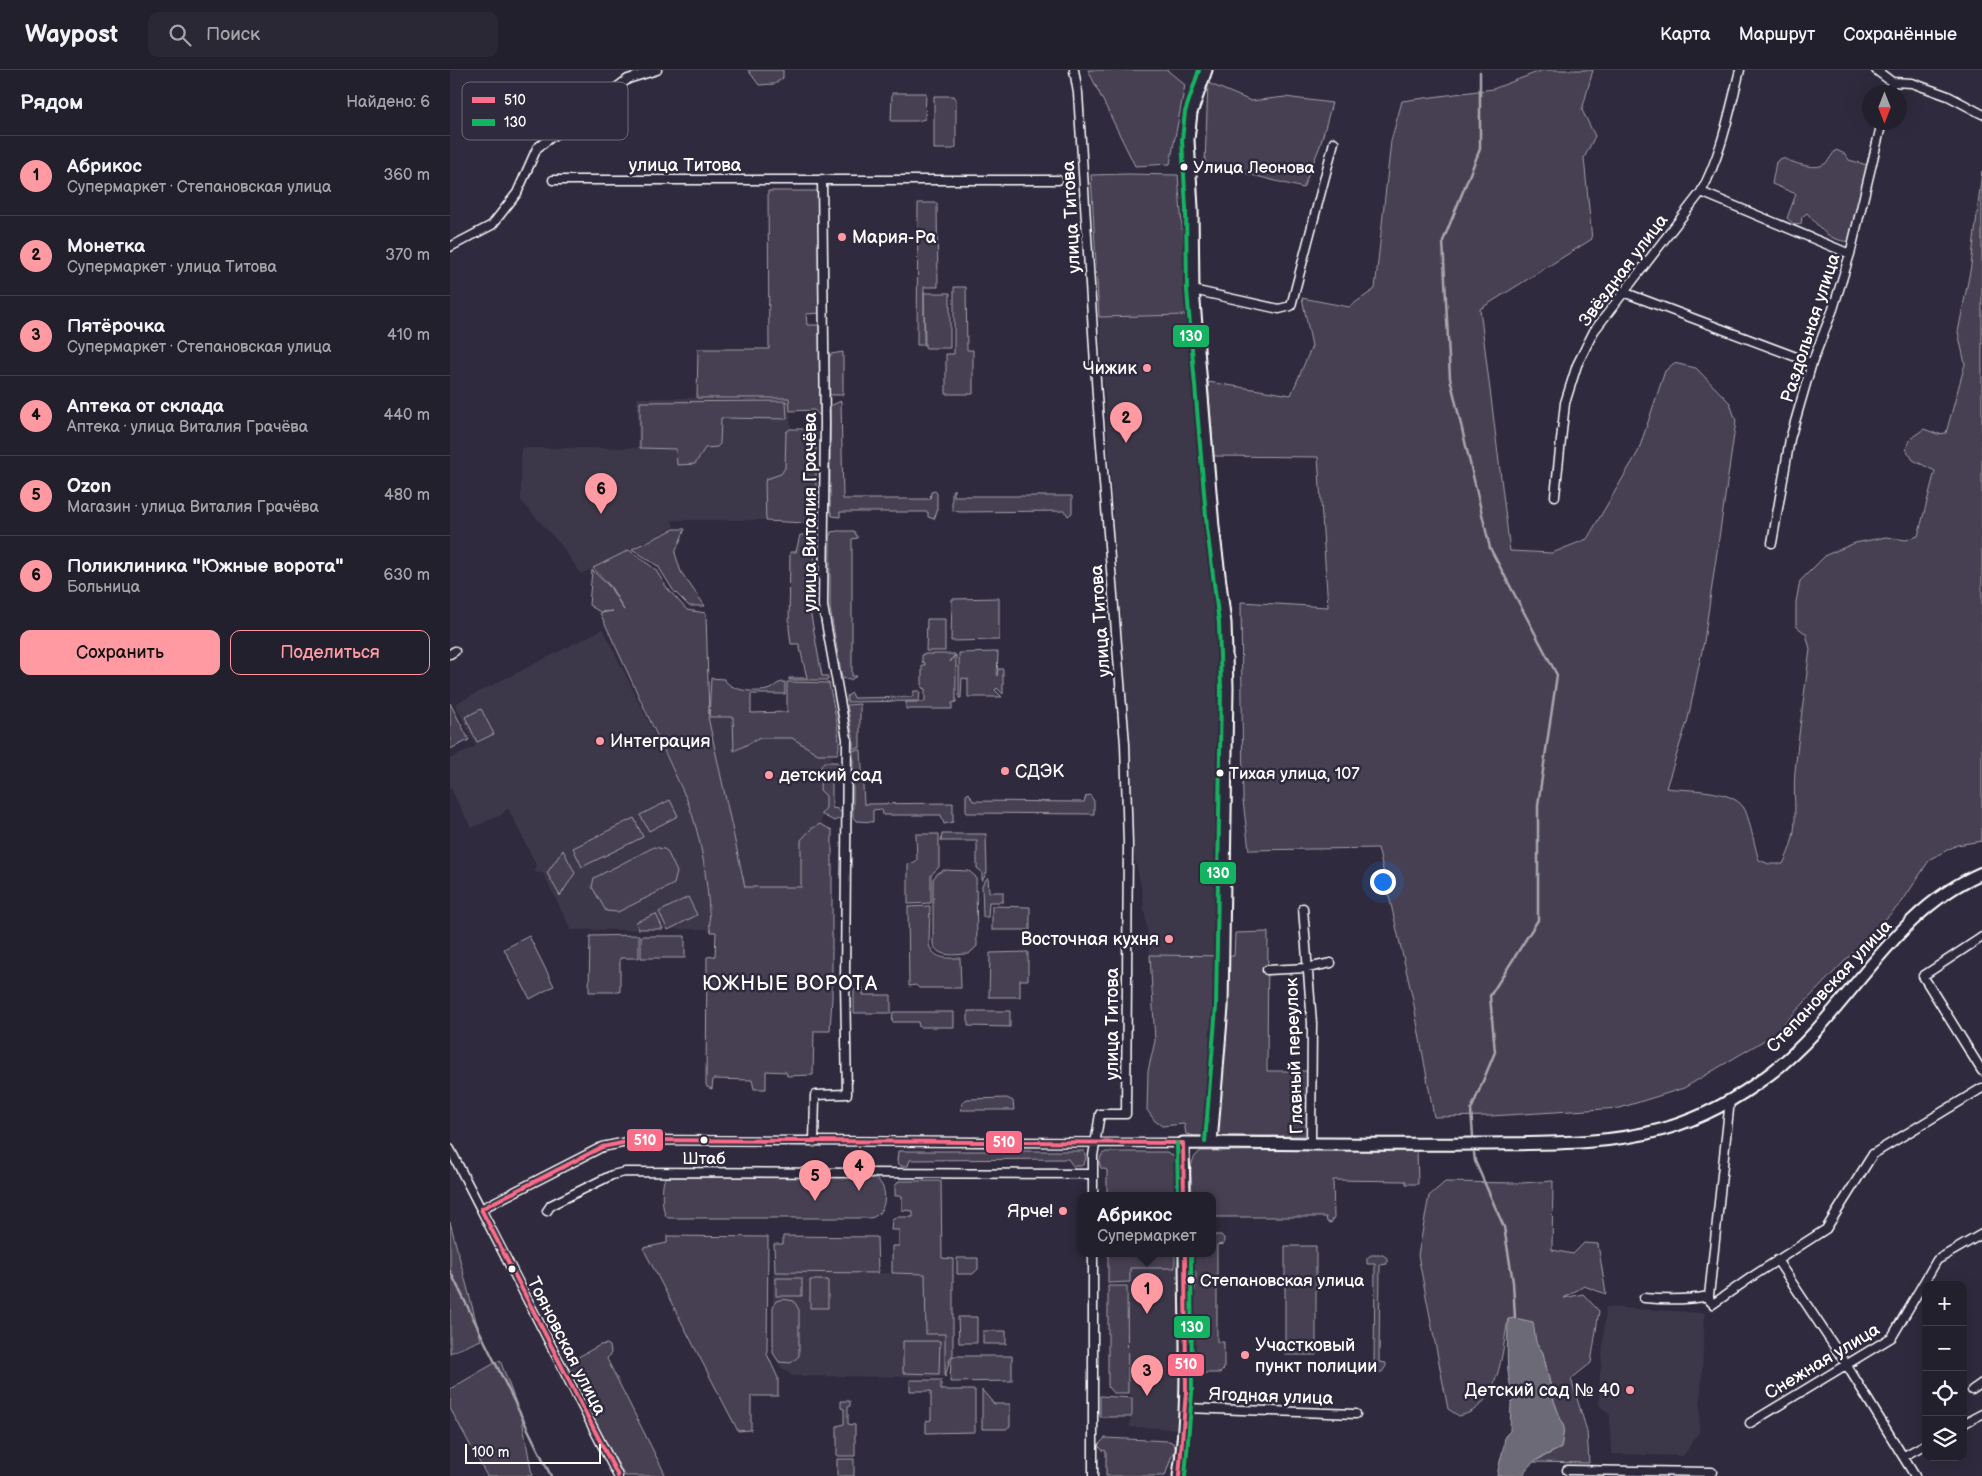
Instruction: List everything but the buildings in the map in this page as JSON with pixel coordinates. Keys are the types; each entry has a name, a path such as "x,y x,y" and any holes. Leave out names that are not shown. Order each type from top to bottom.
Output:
{"street":[{"path":"624,82 657,70"},
{"path":"1206,70 1191,113 1188,140 1192,208 1193,290 1212,518 1225,623 1227,688 1222,1007 1211,1143"},
{"name":"Звёздная улица","path":"1555,496 1565,403 1577,365 1594,332 1701,192 1718,156 1740,70"},
{"path":"1876,70 1892,82 1912,83 1939,93 1982,114"},
{"name":"улица Титова","path":"1075,71 1097,396 1125,744 1127,822 1126,1114 1100,1114 1095,1143"},
{"name":"Раздольная улица","path":"1772,543 1790,439 1812,363 1833,309 1850,254 1880,130"},
{"path":"450,247 492,226 517,193 537,148 548,140"},
{"path":"1193,290 1279,309 1291,306 1334,142"},
{"name":"улица Виталия Грачёва","path":"814,1142 815,1095 847,1094 845,982 847,739 823,606 825,423 822,179"},
{"name":"улица Титова","path":"553,180 1058,180"},
{"path":"1701,192 1850,254"},
{"path":"1623,292 1812,363"},
{"name":"Степановская улица","path":"1183,1143 1583,1143 1616,1139 1665,1128 1707,1112 1730,1100 1769,1074 1785,1061 1829,1016 1892,941 1943,895 1982,873"},
{"name":"Главный переулок","path":"1303,908 1306,968 1312,1023 1311,1143"},
{"path":"1982,937 1923,976 1982,1071"},
{"path":"1267,970 1306,968 1331,963"},
{"path":"1730,1100 1709,1296 1713,1304 1826,1229 1873,1154 1982,1088"},
{"path":"481,1209 602,1147 636,1140 1183,1143 1184,1192"},
{"path":"1093,1192 1095,1143"},
{"name":"Тояновская улица","path":"450,1149 618,1476"},
{"path":"547,1211 551,1205 605,1178 625,1172 1093,1174"},
{"name":"Снежная улица","path":"1750,1423 1892,1337 1937,1260 1982,1234"},
{"path":"1093,1476 1094,1257"},
{"path":"1179,1476 1183,1450 1185,1408 1184,1257"},
{"path":"1777,1260 1846,1364 1915,1476"},
{"path":"1644,1298 1662,1300 1695,1299 1709,1296"},
{"path":"1972,1390 1982,1383"},
{"name":"Ягодная улица","path":"1185,1408 1356,1414"},
{"path":"1967,1422 1982,1414"},
{"path":"1904,1456 1922,1446"},
{"path":"1702,1464 1713,1474"},
{"path":"1567,1470 1713,1474"}],"shaded area":[{"path":"748,70 783,70 783,78 774,84 759,85"},
{"path":"1088,70 1167,70 1185,85 1170,164 1135,166"},
{"path":"1543,70 1593,70 1582,110 1595,136 1584,158 1592,239 1480,309 1510,551 1552,553 1587,539 1638,452 1665,371 1674,363 1696,368 1730,403 1736,421 1704,641 1688,719 1666,788 1719,794 1738,802 1746,812 1759,860 1769,864 1783,864 1789,851 1794,828 1795,771 1810,649 1806,634 1796,626 1796,602 1800,581 1826,555 1855,543 1886,537 1906,540 1918,536 1935,471 1913,460 1906,449 1911,438 1924,429 1937,434 1946,433 1965,364 1958,332 1971,266 1982,171 1982,841 1957,845 1930,859 1902,902 1773,1035 1684,1088 1620,1108 1491,1116 1434,1117 1413,1000 1378,848 1249,850 1243,801 1241,602 1328,607 1318,457 1214,456 1208,382 1291,395 1312,346 1302,298 1349,307 1375,289 1391,141 1402,101 1493,89"},
{"path":"1208,83 1251,101 1285,97 1332,103 1320,146 1303,188 1205,163"},
{"path":"892,93 926,93 925,119 917,121 891,121"},
{"path":"934,96 954,96 956,99 956,147 953,149 934,149"},
{"path":"1836,150 1845,154 1849,160 1867,165 1849,242 1829,236 1807,213 1802,217 1801,224 1795,225 1787,218 1796,194 1772,184 1776,162 1782,158 1798,164 1816,167 1826,163"},
{"path":"1091,175 1178,175 1186,278 1186,315 1099,317"},
{"path":"768,191 820,191 822,313 806,314 807,325 821,325 820,416 814,410 790,411 789,398 697,398 698,349 769,349"},
{"path":"918,203 937,203 938,287 924,287 924,345 917,345"},
{"path":"954,287 966,287 967,350 973,350 973,394 946,394 946,354 954,354"},
{"path":"924,293 950,293 950,348 925,348"},
{"path":"1190,315 1215,600 1220,695 1218,859 1220,955 1150,955 1142,891 1134,854 1123,650 1099,317"},
{"path":"843,352 843,395 828,395 829,359 831,354"},
{"path":"637,398 789,398 791,430 804,520 672,520 674,527 581,574 560,544 521,501 521,448 638,448"},
{"path":"786,401 787,419 721,418 720,444 717,447 705,448 695,464 677,465 676,449 640,448 640,402"},
{"path":"841,401 843,499 930,499 931,492 935,491 937,493 937,512 934,519 928,517 928,512 840,512 840,517 832,516 830,510 830,406"},
{"path":"790,429 811,429 816,433 816,517 810,522 805,523 766,521 765,482 766,479 781,474 785,468 786,432"},
{"path":"954,489 954,496 1072,496 1072,513 1068,516 1065,511 959,512 952,508 952,491"},
{"path":"674,529 685,529 675,553 681,572 705,606 689,606 673,590 658,566 632,549"},
{"path":"854,531 858,538 852,539 852,676 857,676 850,680 842,678 830,608 830,535 831,532"},
{"path":"800,535 812,535 816,540 810,610 822,676 828,676 828,680 789,680 789,678 807,678 799,644 791,644 789,628 790,552 796,552"},
{"path":"629,550 655,569 667,588 687,610 706,613 709,716 711,678 724,679 737,689 750,691 767,690 779,683 785,682 785,694 751,694 751,713 787,712 787,682 829,683 838,731 839,749 837,754 818,754 792,738 760,738 734,751 733,717 708,717 745,887 801,887 801,840 811,829 820,824 832,830 832,998 830,1031 814,1031 813,1075 787,1076 786,1072 766,1071 766,1089 754,1089 752,1080 713,1079 712,1089 707,1087 707,957 715,956 716,932 711,932 710,929 708,896 701,847 687,800 600,613 613,611 600,612 589,605 592,570 610,587 624,610 611,587 593,568"},
{"path":"999,598 999,640 951,641 952,599"},
{"path":"927,619 945,619 945,651 926,651"},
{"path":"603,629 687,800 697,826 705,866 710,929 571,930 543,873 534,872 536,865 508,808 501,815 471,828 450,787 450,759 476,746 455,704"},
{"path":"998,652 997,676 998,669 1003,669 1003,694 997,688 995,690 1002,697 968,697 968,679 962,678 961,698 959,698 959,653"},
{"path":"922,654 955,654 950,662 956,655 956,702 952,703 952,709 906,709 906,702 925,702 925,689 922,688 922,665 925,665 925,663 922,662"},
{"path":"914,691 920,691 919,701 847,702 847,696 852,693 854,698 912,697"},
{"path":"450,703 469,740 450,749"},
{"path":"860,704 860,748 853,748 853,737 847,705"},
{"path":"481,709 494,734 477,742 465,717"},
{"path":"832,716 831,815 823,815 820,824 811,829 801,840 801,887 745,887 708,717"},
{"path":"853,750 861,750 864,804 953,803 953,822 944,824 941,815 883,815 882,809 873,810 873,822 856,821 853,817"},
{"path":"824,762 837,762 840,766 838,769 832,770 832,808 838,809 842,814 841,818 834,821 821,814 826,808 826,796 820,790 821,766"},
{"path":"969,793 973,801 1084,802 1086,796 1090,795 1094,801 1094,814 966,813 966,795"},
{"path":"670,800 678,816 649,831 640,815"},
{"path":"634,818 643,837 582,867 573,848"},
{"path":"916,834 939,834 939,867 931,875 931,903 908,904 908,864 917,860"},
{"path":"942,834 986,834 987,872 982,881 982,872 977,868 977,841 941,841"},
{"path":"654,847 667,851 677,872 674,884 618,912 606,911 592,887 594,878"},
{"path":"563,850 575,873 560,896 547,873"},
{"path":"944,870 969,871 976,877 977,946 969,954 943,954 935,949 933,944 933,879"},
{"path":"988,877 989,892 1003,892 1003,902 989,902 988,917 983,917 982,885"},
{"path":"688,897 697,915 668,930 659,912"},
{"path":"930,906 929,945 931,950 938,956 960,958 961,988 919,988 916,985 909,986 908,907"},
{"path":"992,906 1030,907 1030,930 992,930"},
{"path":"656,914 663,929 638,929 636,922"},
{"path":"1268,932 1267,1071 1309,1071 1311,1132 1306,1136 1195,1136 1186,1134 1184,1124 1162,1126 1155,1121 1147,1110 1148,1071 1155,1041 1150,955 1234,956 1235,933"},
{"path":"639,935 639,958 620,958 620,992 589,992 590,936"},
{"path":"529,936 554,986 530,999 504,949"},
{"path":"641,936 685,936 685,958 641,958"},
{"path":"1028,952 1028,980 1020,980 1020,997 989,997 990,953"},
{"path":"863,987 863,995 891,995 891,1013 854,1013 854,990"},
{"path":"968,1011 1010,1011 1010,1027 968,1026"},
{"path":"893,1012 954,1012 954,1027 919,1027 918,1022 892,1022"},
{"path":"1007,1098 1013,1101 1014,1110 961,1110 962,1103 967,1099"},
{"path":"1417,1150 1418,1184 1406,1184 1406,1181 1333,1180 1334,1218 1331,1223 1327,1222 1326,1217 1216,1217 1216,1192 1192,1192 1193,1160 1201,1151"},
{"path":"898,1151 1084,1151 1086,1158 1081,1166 1073,1166 1068,1159 910,1160 908,1166 901,1166 897,1162"},
{"path":"1106,1152 1167,1152 1174,1156 1176,1192 1107,1192 1107,1170 1101,1168 1099,1162 1102,1154"},
{"path":"873,1177 882,1186 885,1199 880,1211 876,1216 870,1218 668,1218 664,1211 662,1193 665,1178"},
{"path":"899,1181 941,1181 942,1258 953,1259 953,1354 945,1377 945,1334 926,1334 925,1274 892,1273 892,1246 899,1246 899,1230 891,1230 892,1220 897,1217 913,1217 913,1211 902,1210 902,1196 895,1196 895,1186"},
{"path":"1553,1181 1552,1250 1573,1254 1584,1243 1598,1244 1606,1294 1584,1286 1564,1298 1583,1294 1599,1311 1591,1363 1571,1379 1587,1431 1589,1463 1533,1462 1561,1448 1564,1428 1554,1401 1543,1353 1536,1342 1508,1319 1497,1376 1483,1402 1473,1411 1459,1416 1448,1409 1418,1255 1429,1196 1445,1182 1521,1183"},
{"path":"450,1222 481,1340 450,1353"},
{"path":"1216,1235 1221,1235 1224,1238 1224,1244 1217,1245 1217,1342 1224,1342 1224,1369 1220,1373 1196,1373 1192,1369 1191,1302 1195,1291 1196,1273 1192,1265 1192,1257 1216,1257"},
{"path":"667,1236 768,1237 767,1354 778,1378 778,1396 751,1396 751,1430 738,1431 643,1248 667,1243"},
{"path":"783,1236 877,1237 878,1273 775,1272 774,1244 783,1244"},
{"path":"1285,1246 1316,1246 1316,1355 1285,1355"},
{"path":"1371,1255 1383,1255 1387,1258 1387,1264 1380,1265 1379,1362 1386,1363 1382,1372 1369,1372 1366,1369 1366,1363 1374,1362 1375,1264 1367,1264 1367,1258"},
{"path":"1108,1257 1175,1257 1175,1268 1130,1268 1130,1282 1108,1283"},
{"path":"957,1258 978,1258 978,1269 973,1274 957,1274"},
{"path":"1130,1268 1181,1268 1182,1401 1179,1427 1175,1429 1130,1427 1130,1417 1133,1415 1132,1396 1128,1393 1128,1282"},
{"path":"775,1272 944,1274 945,1377 792,1376 780,1366 773,1353 773,1274"},
{"path":"776,1278 802,1278 802,1296 776,1296"},
{"path":"810,1280 828,1280 828,1308 810,1308"},
{"path":"1108,1286 1127,1286 1128,1393 1113,1393 1108,1387"},
{"path":"783,1299 794,1301 799,1310 799,1356 791,1363 779,1362 773,1353 773,1307 776,1301"},
{"path":"1606,1307 1705,1313 1699,1432 1683,1456 1611,1454 1610,1415 1599,1405"},
{"path":"958,1317 977,1317 977,1343 959,1343"},
{"path":"1515,1318 1533,1322 1536,1342 1543,1353 1554,1401 1564,1428 1561,1448 1534,1462 1523,1476 1497,1476 1505,1436 1510,1431 1511,1403 1515,1399 1509,1380 1507,1349 1508,1319"},
{"path":"983,1331 1006,1331 1006,1344 983,1344"},
{"path":"903,1341 940,1341 939,1374 903,1373"},
{"path":"607,1344 610,1346 611,1353 607,1359 666,1476 625,1476 569,1376 568,1364 571,1361 600,1345"},
{"path":"953,1356 1012,1356 1012,1381 950,1382"},
{"path":"500,1360 522,1419 532,1475 530,1476 487,1476 450,1408 450,1389"},
{"path":"910,1380 941,1380 941,1390 975,1390 975,1432 926,1433 926,1421 931,1420 931,1391 910,1391"},
{"path":"982,1390 994,1404 1010,1404 1010,1426 1006,1429 982,1429"},
{"path":"1100,1396 1132,1398 1131,1417 1100,1417"},
{"path":"841,1401 850,1401 848,1424 855,1425 855,1456 837,1456 837,1426 844,1424 844,1409 841,1408"},
{"path":"1105,1438 1169,1441 1173,1443 1176,1449 1165,1476 1106,1476 1106,1451 1102,1450 1098,1445"},
{"path":"837,1459 854,1459 854,1476 837,1476"}],"waterway":[{"path":"1473,1136 1471,1110 1495,1052 1490,996 1538,920 1538,805 1557,675 1490,548 1450,378 1443,241 1480,149 1480,72"},
{"path":"1474,1153 1475,1161 1504,1227 1513,1282 1515,1318"},
{"path":"450,1271 551,1476"}],"transit line":[{"name":"130","path":"1199,70 1185,112 1182,140 1186,208 1187,290 1207,528 1219,623 1221,688 1216,1007 1205,1142"},
{"name":"510","path":"481,1209 602,1147 637,1140 1183,1143"},
{"name":"130","path":"1177,1143 1178,1192"},
{"name":"510","path":"1183,1143 1184,1192"},
{"name":"510","path":"481,1209 618,1476"},
{"name":"510","path":"1179,1476 1186,1392 1185,1257"},
{"name":"130","path":"1185,1476 1192,1393 1191,1257"}],"place":[{"name":"Улица Леонова","path":"1184,167"},
{"name":"Мария-Ра","path":"842,237"},
{"name":"Чижик","path":"1147,368"},
{"name":"Монетка","path":"1126,443"},
{"name":"Поликлиника \"Южные ворота\"","path":"601,514"},
{"name":"Интеграция","path":"600,741"},
{"name":"СДЭК","path":"1005,771"},
{"name":"Тихая улица, 107","path":"1220,773"},
{"name":"детский сад","path":"769,775"},
{"name":"Восточная кухня","path":"1169,939"},
{"name":"Штаб","path":"704,1140"},
{"name":"Аптека от склада","path":"859,1191"},
{"name":"Ozon","path":"815,1201"},
{"name":"Ярче!","path":"1063,1211"},
{"name":"Степановская улица","path":"1191,1280"},
{"name":"Абрикос","path":"1147,1314"},
{"name":"Участковый пункт полиции","path":"1245,1355"},
{"name":"Детский сад № 40","path":"1630,1390"},
{"name":"Пятёрочка","path":"1147,1396"}],"district":[{"name":"ЮЖНЫЕ ВОРОТА","path":"790,983"}]}
